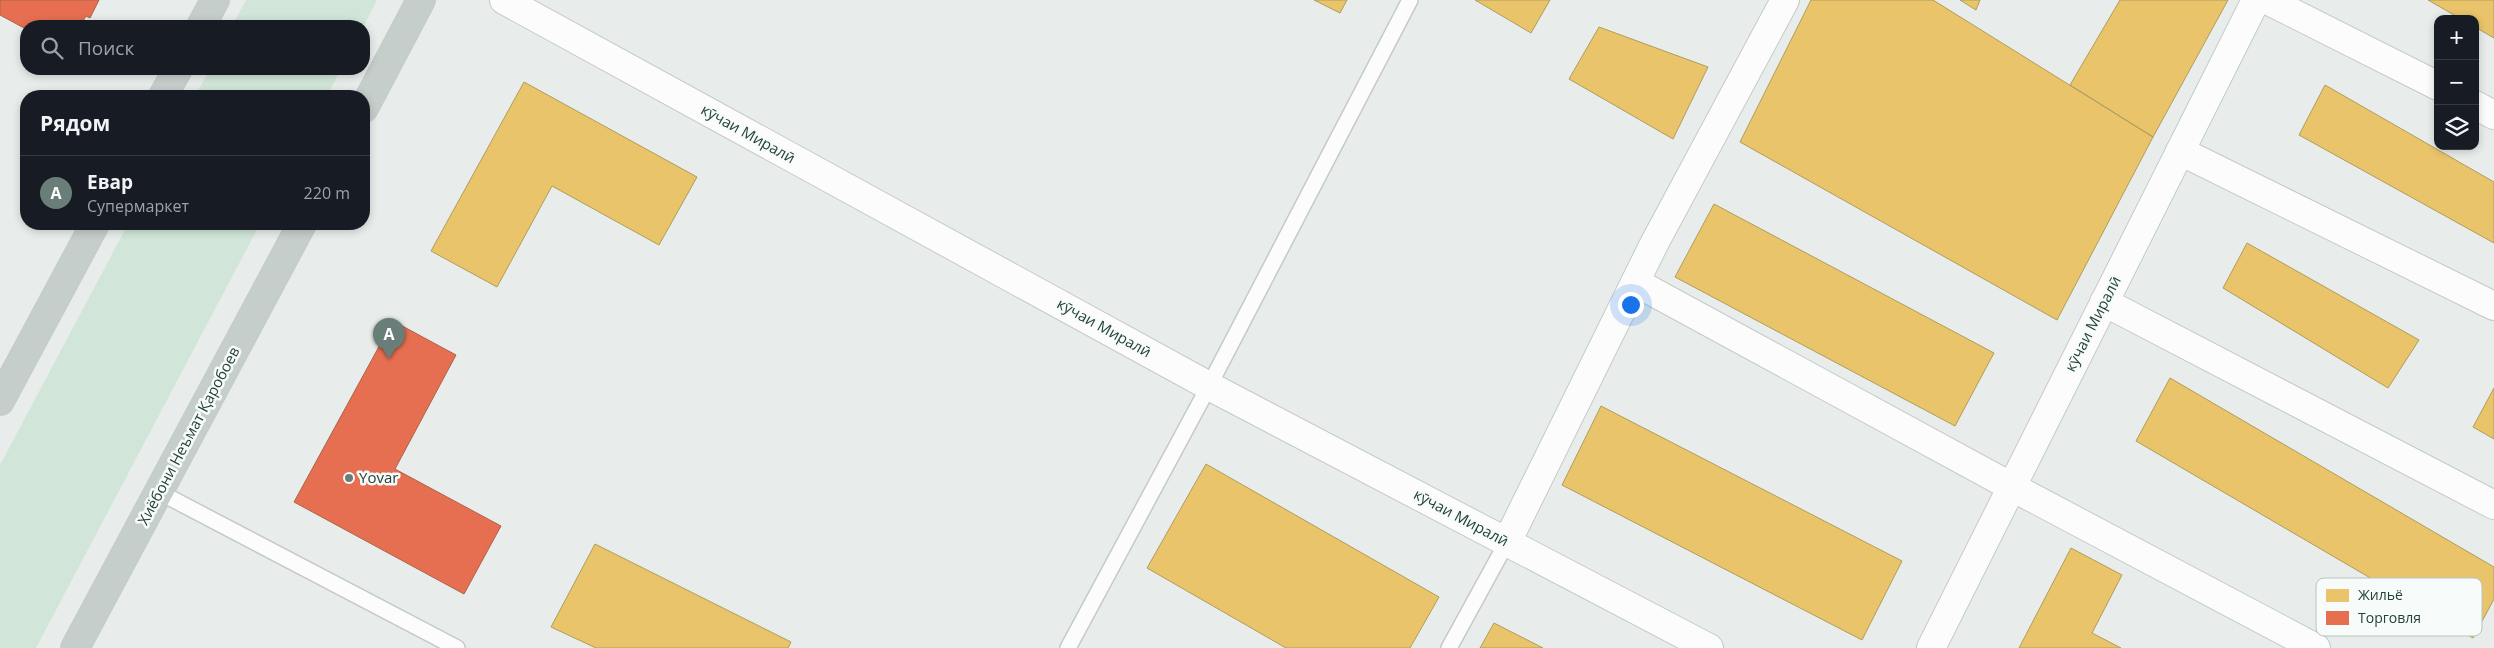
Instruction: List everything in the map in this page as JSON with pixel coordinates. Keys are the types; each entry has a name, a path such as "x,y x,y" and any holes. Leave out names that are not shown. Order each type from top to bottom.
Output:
{"highway":[{"path":"204,20 215,0"},
{"path":"370,97 421,0"},
{"path":"166,90 175,75"},
{"path":"0,401 92,230"},
{"name":"Хиёбони Неъмат Қаробоев","path":"75,648 299,230"}],"street":[{"name":"кӯчаи Миралӣ","path":"504,0 1209,386 1709,648"},
{"path":"1507,542 1635,282 1785,0"},
{"name":"кӯчаи Миралӣ","path":"1931,648 2256,0"},
{"path":"2267,0 2434,84"},
{"path":"2479,107 2494,115"},
{"path":"2180,151 2494,306"},
{"path":"1635,282 2012,487 2316,648"},
{"path":"2104,302 2494,505"}],"lane":[{"path":"1068,648 1209,386 1410,0"},
{"path":"158,492 457,648"},
{"path":"1448,648 1507,542"}],"green space":[{"path":"246,0 377,0 367,20 235,20"},
{"path":"207,75 338,75 330,90 198,90"},
{"path":"125,230 257,230 36,648 0,648 0,465"}],"building: Жильё":[{"path":"1314,0 1347,0 1340,13"},
{"path":"1475,0 1550,0 1531,33"},
{"path":"1811,0 1933,0 2153,137 2057,320 1740,142"},
{"path":"1960,0 1980,0 1976,10"},
{"path":"2120,0 2228,0 2153,137 2070,85"},
{"path":"2428,0 2494,0 2494,38 2479,29 2479,15 2454,15"},
{"path":"1599,27 1708,67 1673,139 1569,79"},
{"path":"524,82 697,177 659,245 552,186 497,287 431,251"},
{"path":"2325,85 2434,148 2434,150 2438,150 2494,182 2494,243 2299,135"},
{"path":"1714,204 1994,353 1955,426 1675,277"},
{"path":"2247,243 2419,340 2388,388 2223,288"},
{"path":"2170,378 2494,567 2494,599 2482,621 2482,578 2370,578 2136,441"},
{"path":"2494,388 2494,439 2473,427"},
{"path":"1601,406 1902,561 1862,640 1562,485"},
{"path":"1206,464 1439,597 1410,648 1286,648 1147,568"},
{"path":"595,544 791,642 788,648 596,648 551,627"},
{"path":"2071,548 2122,575 2092,633 2121,648 2019,648"},
{"path":"1494,623 1543,648 1480,648"}],"building: Торговля":[{"path":"0,0 99,0 90,18 86,16 84,20 20,20 20,26 0,15"},
{"path":"393,321 456,355 395,469 501,526 464,594 294,502"}],"place":[{"name":"Евар","path":"389,359"},
{"name":"Yovar","path":"349,478"}]}
